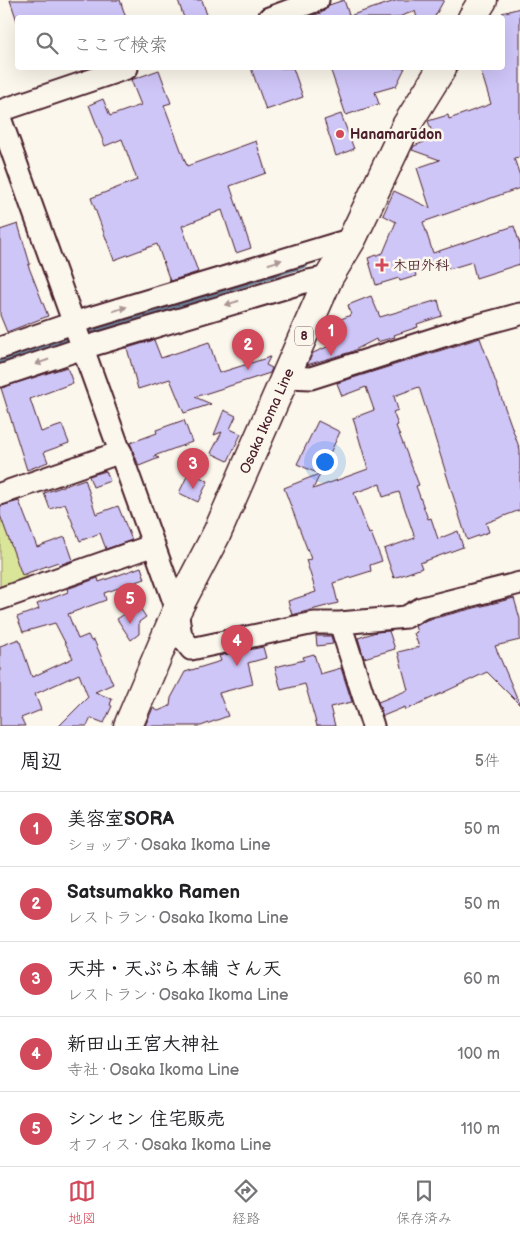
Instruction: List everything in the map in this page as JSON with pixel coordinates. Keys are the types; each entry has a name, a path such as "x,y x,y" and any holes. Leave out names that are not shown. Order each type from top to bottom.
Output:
{"main road":[{"path":"474,15 483,0"},
{"name":"Osaka Ikoma Line","path":"128,726 177,610 217,533 330,277 352,240 406,126 441,70"}],"street":[{"path":"277,15 318,0"},
{"path":"0,111 121,70"},
{"path":"0,118 177,610 181,636 191,649 314,623 340,623 406,617 422,608 520,583"},
{"path":"0,376 78,336 352,240"},
{"path":"0,348 78,336 308,280 330,277"},
{"path":"287,377 311,378 468,328 520,314"},
{"path":"0,494 121,452"},
{"path":"0,599 154,545"},
{"path":"340,623 373,726"}],"green space":[{"path":"0,500 28,582 0,593"}],"building":[{"path":"10,0 120,0 125,15 15,15"},
{"path":"178,0 202,0 207,15 183,15"},
{"path":"344,0 349,15 315,15 323,12 329,5"},
{"path":"398,0 444,0 436,15 416,15 415,11 404,15 352,15"},
{"path":"520,8 520,157 514,158 520,176 520,188 423,222 433,253 514,226 520,244 520,264 476,278 472,262 449,269 447,262 415,272 416,276 400,281 399,278 376,285 368,258 383,253 396,222 383,215 394,191 430,208 417,168 440,160 412,150 414,146 434,138 428,121 448,115 449,119 491,104 481,70 505,70 505,15 502,15 502,13"},
{"path":"159,70 171,103 164,105 187,166 256,141 266,173 230,186 251,248 236,253 222,210 182,226 198,272 170,281 157,244 114,260 91,198 137,180 122,139 105,146 89,105 103,99 110,116 141,105 131,80"},
{"path":"252,70 294,70 303,97 266,110"},
{"path":"331,70 404,70 396,86 375,92 379,104 346,115"},
{"path":"341,114 354,149 336,156 324,120"},
{"path":"18,224 30,264 28,265 48,316 7,332 0,315 0,230"},
{"path":"371,296 380,317 438,300 442,316 417,324 418,327 394,335 395,337 377,342 376,339 351,352 307,365 313,353 334,344 326,325 351,315 348,305"},
{"path":"480,338 520,450 520,510 486,523 489,532 467,540 419,387 394,396 398,410 393,412 398,425 396,426 419,485 416,486 428,519 431,518 438,539 458,531 463,547 420,563 422,568 394,578 384,549 415,538 399,492 383,497 380,484 354,493 369,534 371,533 382,561 370,565 371,571 333,583 338,603 292,615 288,601 316,592 306,560 311,559 284,488 319,474 297,464 318,421 340,432 313,489 368,469 353,418 374,410 366,387 342,396 337,383"},
{"path":"154,340 161,358 209,342 219,373 270,357 266,365 272,368 270,373 195,397 211,404 184,413 170,379 138,389 127,348"},
{"path":"67,367 73,383 30,399 41,432 62,425 69,443 44,452 48,462 27,470 1,388"},
{"path":"224,410 236,416 230,429 241,434 228,461 211,453 222,432 214,435"},
{"path":"184,420 192,442 154,456 159,458 139,466 130,443 157,433 156,430"},
{"path":"106,471 110,481 93,487 89,476"},
{"path":"189,472 208,481 198,502 179,493"},
{"path":"85,479 96,514 118,506 132,540 106,549 100,533 80,541 65,504 50,509 44,493"},
{"path":"19,501 37,547 65,537 73,560 59,565 58,562 22,575 0,515 0,506"},
{"path":"141,567 145,579 104,593 106,600 68,614 78,639 88,635 91,641 94,640 113,684 95,692 112,699 110,705 112,706 104,723 91,718 87,726 59,726 88,697 79,674 35,694 41,710 21,718 25,726 0,726 0,646 19,639 32,677 73,658 55,623 23,632 17,617 39,609 37,604 68,592 67,589 98,578 99,582"},
{"path":"514,598 520,619 520,640 495,646 520,705 487,672 406,710 405,707 383,716 378,702 408,690 398,652 419,647 414,633 417,632 415,626 427,620"},
{"path":"138,605 146,617 139,622 139,634 131,640 117,619"},
{"path":"389,631 395,649 364,658 358,638 376,632"},
{"path":"316,636 331,636 333,644 317,646"},
{"path":"263,647 266,658 248,663 253,684 219,693 228,716 201,726 145,726 153,708 158,711 170,706 171,698 185,672 221,661 219,656"},
{"path":"314,654 320,674 341,668 352,702 330,707 335,726 317,726 305,684 281,690 275,667 304,660 303,657"}],"waterway":[{"path":"83,335 306,265"},
{"path":"0,362 73,338"}],"place":[{"name":"Hanamarūdon","path":"340,134"},
{"name":"木田外科","path":"382,265"},
{"name":"美容室SORA","path":"331,356"},
{"name":"Satsumakko Ramen","path":"248,370"},
{"name":"天丼・天ぷら本舗 さん天","path":"193,489"},
{"name":"シンセン 住宅販売","path":"130,624"},
{"name":"新田山王宮大神社","path":"237,666"}]}
